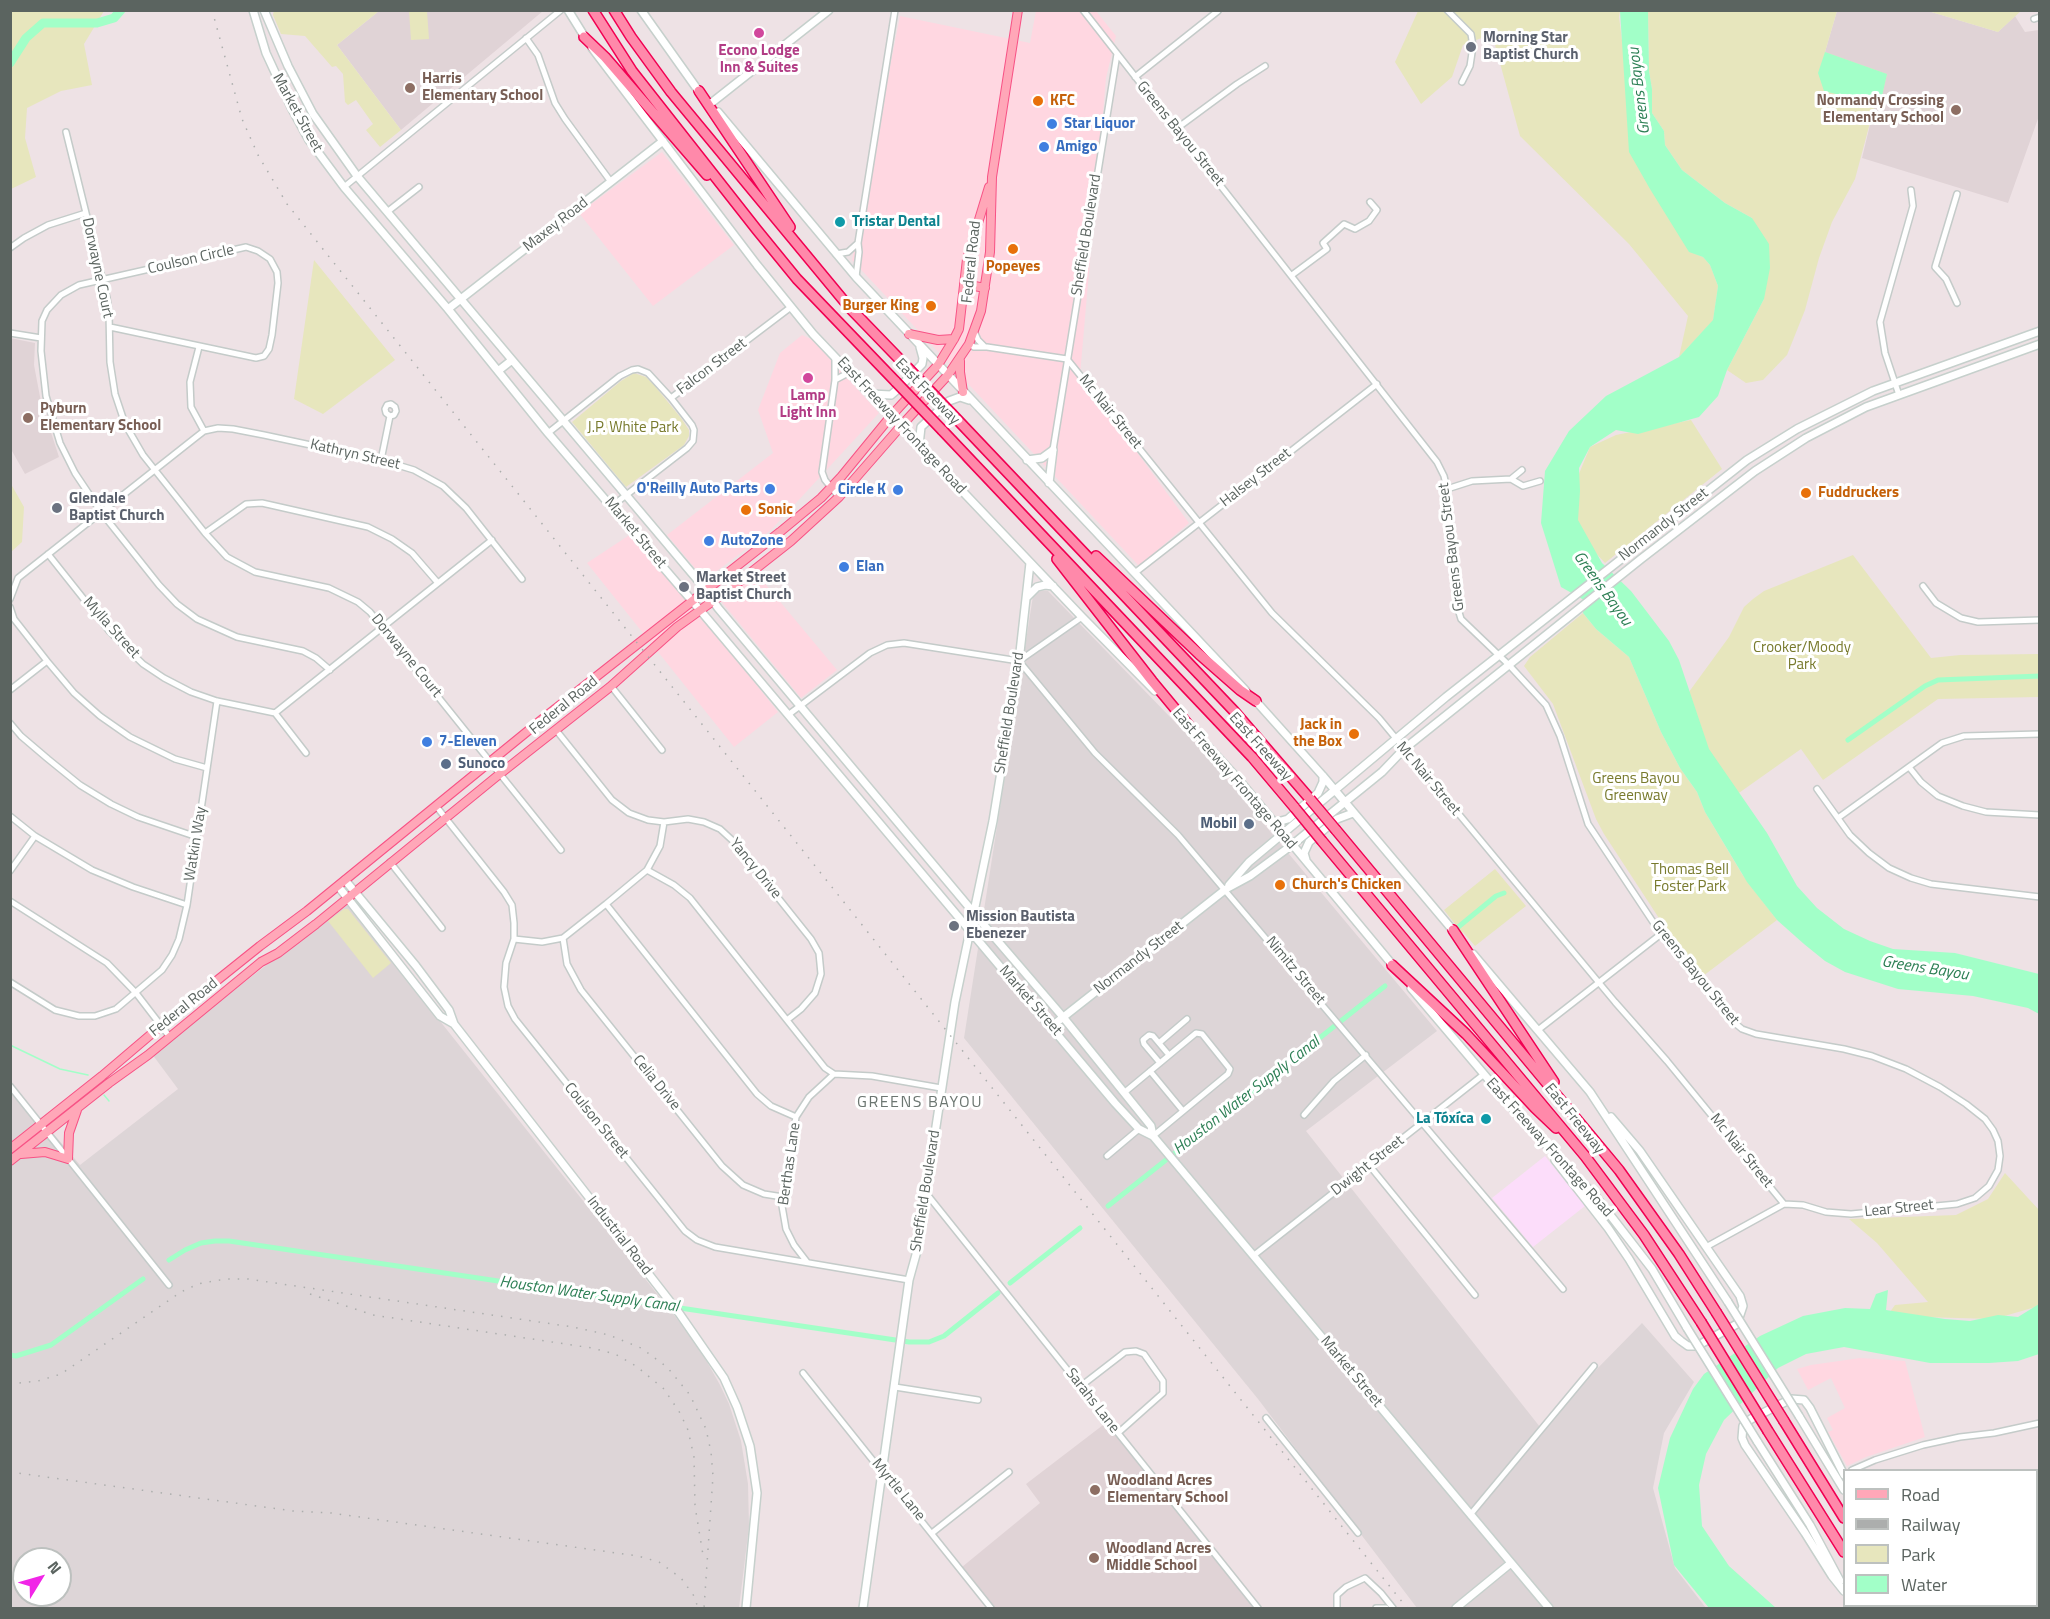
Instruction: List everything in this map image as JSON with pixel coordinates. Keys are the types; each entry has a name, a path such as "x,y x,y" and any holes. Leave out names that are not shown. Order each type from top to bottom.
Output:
{"highway":[{"name":"East Freeway","path":"592,10 632,71 797,279 1252,757 1585,1156 1644,1235 1701,1322 1843,1551"},
{"name":"East Freeway","path":"614,10 631,38 671,92 841,297 1234,711 1573,1112 1635,1190 1679,1254 1843,1515"},
{"path":"584,37 605,57 698,166 738,207"},
{"path":"699,91 772,202 841,297"},
{"path":"1014,478 1199,654 1256,701"},
{"path":"1023,515 1191,728"},
{"path":"1453,930 1573,1112"},
{"path":"1392,965 1466,1034 1535,1108 1585,1156"}],"main road":[{"name":"Market Street","path":"264,10 288,66 313,114 357,177 1064,1017 1151,1126 1153,1136 1176,1166 1549,1608"},
{"name":"East Freeway Frontage Road","path":"568,10 605,68 791,307 1030,563 1238,779 1483,1075 1597,1198 1652,1269 1815,1534 1843,1587"},
{"path":"641,10 699,91 856,277 1256,701 1323,776 1640,1151 1740,1296 1743,1306 1737,1324 1697,1346 1688,1346 1675,1336 1608,1228 1527,1125"},
{"path":"710,104 829,10"},
{"name":"Federal Road","path":"10,1161 148,1055 255,967 278,953 610,686 677,627 791,541 839,497 948,375 969,344 981,311 990,229 992,177 1018,10"},
{"name":"Market Street","path":"253,11 266,53 291,107 309,140 344,186 448,309 548,433 700,609 1052,1026 1114,1103 1139,1129 1153,1136"},
{"name":"Maxey Road","path":"448,309 663,141"},
{"name":"Federal Road","path":"10,1149 545,717 798,518 831,488 891,416 938,365 954,339 959,329 967,259 992,177"},
{"path":"976,227 990,229"},
{"path":"402,254 413,245"},
{"path":"964,284 985,288"},
{"path":"959,329 969,344"},
{"name":"Normandy Street","path":"1226,889 1249,862 1395,740 1561,606 1761,451 1841,407 1896,383 2040,331"},
{"path":"909,334 938,340 954,339"},
{"path":"871,394 891,395 920,367 923,357 919,344"},
{"name":"Normandy Street","path":"1052,1026 1226,889 1250,876 1292,845 1382,772 1404,749 1755,471 1806,438 1866,407 2040,344"},
{"path":"1978,353 1982,365"},
{"path":"960,359 963,392"},
{"path":"498,371 512,360"},
{"path":"919,445 921,427 949,401 960,397 972,400"},
{"path":"1027,460 1042,458 1053,450"},
{"name":"Sheffield Boulevard","path":"1049,483 1053,450"},
{"name":"Sheffield Boulevard","path":"863,1608 909,1280 917,1251 955,1002 993,821 1018,662 1030,563"},
{"path":"1027,597 1037,587 1053,586"},
{"path":"600,674 610,686"},
{"path":"545,717 556,730"},
{"path":"1274,823 1288,819 1318,793 1323,776"},
{"path":"1306,861 1304,853 1309,843 1337,819 1353,813"},
{"name":"Industrial Road","path":"345,880 416,966 449,1010 454,1024 679,1313 724,1378 750,1446 757,1493 746,1608"},
{"name":"Industrial Road","path":"338,886 440,1016 454,1024"},
{"path":"247,957 255,967"},
{"path":"406,973 416,966"},
{"path":"1590,1092 1728,1302 1799,1416 1842,1476"},
{"path":"19,1154 39,1151 68,1159 69,1133 78,1107"},
{"path":"1842,1476 1804,1400 1791,1399 1751,1419 1743,1426 1742,1437 1745,1445 1832,1576 1843,1589"},
{"path":"1456,1608 1511,1563"}],"street":[{"path":"344,186 561,10"},
{"path":"856,277 858,243 895,10"},
{"name":"Greens Bayou Street","path":"1083,10 1437,462 1447,489 1458,609 1461,618 1546,705 1560,736 1588,824 1661,934 1731,1020 1742,1029 1756,1034 1844,1049 1906,1069 1940,1087 1985,1119"},
{"path":"1448,10 1471,34 1473,46 1470,66 1462,82"},
{"path":"1135,77 1218,11"},
{"path":"526,39 544,68 555,103 611,182"},
{"name":"Sheffield Boulevard","path":"1053,450 1117,54"},
{"path":"1176,129 1265,66"},
{"name":"Dorwayne Court","path":"66,132 103,280 110,327 110,362 119,408 135,441 154,469 227,557 255,572 329,588 358,602 382,626 561,850"},
{"path":"387,212 419,188"},
{"path":"1899,395 1885,353 1880,322 1913,206 1911,190"},
{"path":"1957,194 1935,267 1946,279 1957,303"},
{"path":"1292,275 1327,249 1323,243 1344,224 1355,229 1369,221 1377,210 1370,202"},
{"path":"10,249 24,238 48,225 86,213"},
{"path":"836,254 848,252 858,243"},
{"name":"Coulson Circle","path":"103,280 246,247 270,259 277,272 278,284 272,335 269,349 264,356 256,358 110,327"},
{"path":"103,280 80,285 61,295 47,310 42,321 42,370 46,396 53,424 75,474 101,512 177,604 197,618 237,637 303,651 330,670"},
{"name":"Falcon Street","path":"548,433 620,376 632,370 638,369 648,373 671,398 791,307"},
{"path":"974,331 984,346"},
{"path":"10,333 41,338"},
{"path":"969,344 974,347 984,346 1067,359"},
{"path":"10,599 18,578 204,431 191,407 190,382 199,347"},
{"path":"836,357 822,472 839,497"},
{"name":"Mc Nair Street","path":"1067,359 1272,614 1364,702 1667,1061 1784,1204"},
{"path":"835,380 850,372"},
{"name":"Halsey Street","path":"1136,573 1377,384"},
{"path":"612,506 693,441 692,425 671,398"},
{"path":"381,460 390,416"},
{"name":"Kathryn Street","path":"204,431 218,428 233,429 381,460 414,470 443,486 466,508 522,579"},
{"path":"1511,479 1522,470"},
{"path":"1447,489 1472,481 1511,479 1523,486 1540,481"},
{"path":"205,533 246,504 262,503 368,527 392,539 412,553 438,583"},
{"path":"306,753 275,712 492,540"},
{"name":"Mylla Street","path":"48,554 110,632 143,663 178,686 217,701 275,712"},
{"path":"1923,586 1936,603 1960,618 1978,622 2040,621"},
{"path":"10,607 14,619 47,661 74,693 100,716 130,737 175,759 207,768"},
{"path":"788,715 870,653 887,645 904,643 1018,662 1082,617"},
{"path":"10,690 47,661"},
{"name":"Nimitz Street","path":"1018,662 1095,753 1172,828 1226,889 1563,1289"},
{"path":"610,686 662,750"},
{"name":"Watkin Way","path":"10,982 55,1010 79,1016 95,1016 116,1008 162,970 179,939 187,904 217,701"},
{"path":"10,723 21,736 56,766 111,804 138,817 197,837"},
{"name":"Yancy Drive","path":"556,730 618,805 641,818 664,822 688,819 713,825 726,834 811,939 819,953 820,981 811,1000 788,1020"},
{"path":"1838,818 1942,743 1964,736 2040,734"},
{"path":"1909,767 1938,796 1963,806 1986,812 2040,815"},
{"path":"1817,789 1850,835 1889,868 1931,884 2040,897"},
{"name":"Coulson Street","path":"436,806 512,905 514,939 506,963 504,987 508,1006 515,1019 685,1231 697,1240 715,1247 909,1280"},
{"path":"10,816 35,836 92,870 133,887 187,904"},
{"path":"514,939 542,942 563,938 647,870 660,846 664,822"},
{"path":"10,871 35,836"},
{"path":"390,862 442,928"},
{"path":"647,870 674,885 690,898 825,1068 834,1074 872,1076 941,1088"},
{"path":"10,901 107,963 136,993 169,1036"},
{"path":"606,904 757,1094 771,1106 796,1117"},
{"path":"1538,1030 1661,934"},
{"name":"Celia Drive","path":"563,938 567,964 581,990 722,1166 743,1185 764,1194 783,1197"},
{"path":"1159,1043 1187,1019"},
{"path":"1125,1092 1199,1032 1230,1071 1153,1136"},
{"path":"1160,1063 1143,1040 1151,1035 1169,1055"},
{"path":"1304,1115 1334,1081 1366,1055"},
{"path":"1150,1071 1183,1112"},
{"name":"Berthas Lane","path":"807,1262 794,1245 786,1229 783,1197 796,1117 809,1097 834,1074"},
{"name":"Dwight Street","path":"1253,1256 1483,1075"},
{"path":"10,1086 169,1285"},
{"name":"Lear Street","path":"1784,1204 1803,1205 1826,1212 1851,1214 1957,1204 1975,1198 1989,1186 1998,1170 2000,1156 1998,1141 1985,1119"},
{"path":"1107,1156 1139,1129"},
{"path":"1369,1165 1476,1295"},
{"name":"Sarahs Lane","path":"926,1193 1258,1608"},
{"path":"1706,1247 1784,1204"},
{"path":"1081,1386 1125,1352 1136,1351 1144,1354 1163,1381 1163,1393 1118,1433"},
{"path":"1470,1515 1594,1366"},
{"name":"Myrtle Lane","path":"803,1373 991,1608"},
{"path":"895,1387 978,1400"},
{"path":"1266,1418 1358,1533"},
{"path":"1854,1469 1923,1445 2040,1423"},
{"path":"932,1533 1009,1472"},
{"path":"1337,1608 1336,1595 1346,1587 1365,1578 1393,1608"},
{"path":"1376,1608 1386,1608"}],"shaded area":[{"name":"Harris Elementary School","path":"379,11 543,11 401,130 337,45"},
{"path":"1036,11 1096,11 1116,36 1106,78 1080,375 1189,523 1139,566 852,260 900,16 1030,43"},
{"name":"Normandy Crossing Elementary School","path":"1837,11 1928,11 1998,32 2015,16 2025,32 2039,30 2039,116 2008,203 1862,158 1875,104 1879,105 1825,52"},
{"path":"662,152 734,245 653,306 579,213"},
{"path":"802,335 813,340 879,413 771,530 705,580 667,535 773,453 758,410 780,353"},
{"name":"Pyburn Elementary School","path":"10,338 35,343 34,365 41,402 59,457 25,474 11,451"},
{"path":"631,534 703,617 778,712 734,747 587,563"},
{"path":"757,574 837,670 801,698 721,601"},
{"path":"1041,590 1048,591 1202,750 1437,1031 1306,1131 1540,1427 1642,1323 1694,1382 1664,1433 1653,1488 1675,1568 1706,1608 1417,1608 1258,1399 964,1038 1033,596"},
{"path":"346,903 697,1344 720,1385 741,1441 748,1484 749,1526 739,1608 11,1608 10,1090 46,1136 52,1132 80,1165 178,1089 152,1054"},
{"path":"1545,1156 1585,1206 1533,1247 1492,1198"},
{"path":"1860,1358 1905,1361 1925,1437 1866,1457 1847,1466 1828,1432 1833,1430 1827,1418 1845,1408 1831,1378 1808,1390 1797,1369"},
{"name":"Woodland Acres Middle School","path":"1107,1422 1253,1608 995,1608 962,1567 1040,1503 1026,1484"}],"green space":[{"path":"11,10 104,11 84,44 92,85 61,91 27,108 25,138 36,177 11,189"},
{"path":"274,10 379,11 337,45 401,130 380,147 366,130 373,124 356,100 348,105 345,102 343,74 336,66 332,67 305,36 281,34 273,15"},
{"path":"409,11 427,11 429,39 411,40"},
{"path":"1418,11 1620,11 1625,63 1689,251 1703,257 1710,265 1718,286 1713,321 1679,357 1688,316 1629,244 1520,136 1492,34 1463,45 1452,77 1421,104 1395,62"},
{"path":"1648,11 1837,11 1825,52 1887,74 1880,105 1875,104 1855,179 1832,222 1819,258 1805,310 1787,355 1763,380 1746,383 1727,370 1764,299 1752,218 1725,203 1682,170 1665,145 1664,131 1652,113"},
{"path":"1928,11 2021,11 1998,32"},
{"path":"314,260 395,360 323,414 294,399"},
{"name":"J.P. White Park","path":"634,373 646,377 654,385 681,418 689,430 689,436 684,445 626,487 572,422"},
{"path":"1691,420 1722,469 1605,563 1583,539 1569,498 1590,447 1616,435"},
{"path":"11,484 24,507 22,542 11,552"},
{"name":"Crooker/Moody Park","path":"1853,555 1931,658 1960,655 2039,654 2039,697 1938,699 1823,780 1801,749 1736,795 1711,759 1686,696 1729,637 1744,607 1753,599 1764,591"},
{"name":"Greens Bayou Greenway","path":"1583,613 1596,629 1629,657 1661,732 1680,768 1697,792 1705,812 1742,874 1777,920 1703,976 1668,932 1604,834 1596,819 1553,704 1524,666 1530,657"},
{"path":"1495,869 1526,906 1475,946 1444,910"},
{"path":"344,909 348,909 391,963 373,978 328,921"},
{"path":"2005,1173 2039,1210 2039,1306 1994,1319 1887,1316 1895,1305 1928,1302 1877,1243 1849,1219 1956,1215 1988,1199"}],"water":[{"name":"Greens Bayou","path":"1620,11 1648,11 1652,113 1664,131 1665,145 1682,170 1725,203 1752,218 1769,244 1770,268 1764,299 1727,370 1718,396 1699,417 1638,434 1616,430 1590,447 1579,468 1578,520 1602,563 1631,591 1669,641 1679,660 1709,749 1767,833 1797,886 1817,908 1844,929 1893,949 1955,953 2039,974 2039,1014 2028,1008 1973,996 1898,989 1845,972 1825,961 1777,920 1747,882 1705,812 1697,792 1680,768 1661,732 1629,657 1596,629 1583,613 1584,600 1561,587 1541,523 1545,471 1569,431 1606,396 1679,357 1713,320 1718,286 1710,265 1703,257 1689,252 1629,152"},
{"path":"1825,52 1887,74 1880,105 1824,91 1818,73"},
{"path":"1888,1290 1886,1310 1945,1319 1970,1321 1998,1315 2018,1317 2039,1304 2039,1354 2018,1361 1930,1363 1844,1347 1806,1354 1778,1368 1724,1420 1706,1454 1699,1485 1702,1526 1729,1566 1776,1608 1709,1608 1674,1565 1658,1488 1670,1438 1693,1389 1704,1374 1760,1336 1803,1316 1845,1308 1870,1309 1876,1294"}],"waterway":[{"path":"10,63 26,38 43,23 97,23 114,18 121,10"},
{"name":"Houston Water Supply Canal","path":"1848,740 1925,686 1938,680 2040,676"},
{"name":"Houston Water Supply Canal","path":"1457,928 1496,896 1504,893"},
{"name":"Houston Water Supply Canal","path":"1108,1206 1385,986"},
{"path":"10,1045 60,1069 88,1075"},
{"path":"104,1095 109,1101"},
{"name":"Houston Water Supply Canal","path":"1010,1283 1080,1228"},
{"name":"Houston Water Supply Canal","path":"169,1260 201,1243 229,1241 909,1342 929,1342 944,1336 998,1293"},
{"name":"Houston Water Supply Canal","path":"10,1355 16,1356 51,1345 143,1279"}],"railway":[{"path":"212,10 242,119 258,155 287,204 1407,1608"},
{"path":"10,1384 38,1381 61,1374 181,1292 198,1284 225,1279 248,1279 573,1327 609,1335 641,1348 667,1367 690,1395 706,1429 713,1476 704,1608"},
{"path":"310,1294 373,1315 592,1348 615,1354 636,1366 664,1389 688,1430 694,1457 695,1506 703,1555"},
{"path":"10,1472 293,1511 331,1513 638,1556 659,1562 681,1578 694,1596 698,1608"}],"place":[{"name":"Econo Lodge Inn & Suites","path":"759,33"},
{"name":"Morning Star Baptist Church","path":"1471,47"},
{"name":"Harris Elementary School","path":"410,88"},
{"name":"KFC","path":"1038,101"},
{"name":"Normandy Crossing Elementary School","path":"1956,110"},
{"name":"Star Liquor","path":"1052,124"},
{"name":"Amigo","path":"1044,147"},
{"name":"Tristar Dental","path":"840,222"},
{"name":"Popeyes","path":"1013,249"},
{"name":"Burger King","path":"931,306"},
{"name":"Lamp Light Inn","path":"808,378"},
{"name":"Pyburn Elementary School","path":"28,418"},
{"name":"O'Reilly Auto Parts","path":"770,489"},
{"name":"Circle K","path":"898,490"},
{"name":"Fuddruckers","path":"1806,493"},
{"name":"Glendale Baptist Church","path":"57,508"},
{"name":"Sonic","path":"746,510"},
{"name":"AutoZone","path":"709,541"},
{"name":"Elan","path":"844,567"},
{"name":"Market Street Baptist Church","path":"684,587"},
{"name":"Jack in the Box","path":"1354,734"},
{"name":"7-Eleven","path":"427,742"},
{"name":"Sunoco","path":"446,764"},
{"name":"Mobil","path":"1249,824"},
{"name":"Church's Chicken","path":"1280,885"},
{"name":"Mission Bautista Ebenezer","path":"954,926"},
{"name":"La Tóxíca","path":"1486,1119"},
{"name":"Woodland Acres Elementary School","path":"1095,1490"},
{"name":"Woodland Acres Middle School","path":"1094,1558"}],"district":[{"name":"GREENS BAYOU","path":"920,1103"}],"park label":[{"name":"Thomas Bell Foster Park","path":"1690,878"}]}
